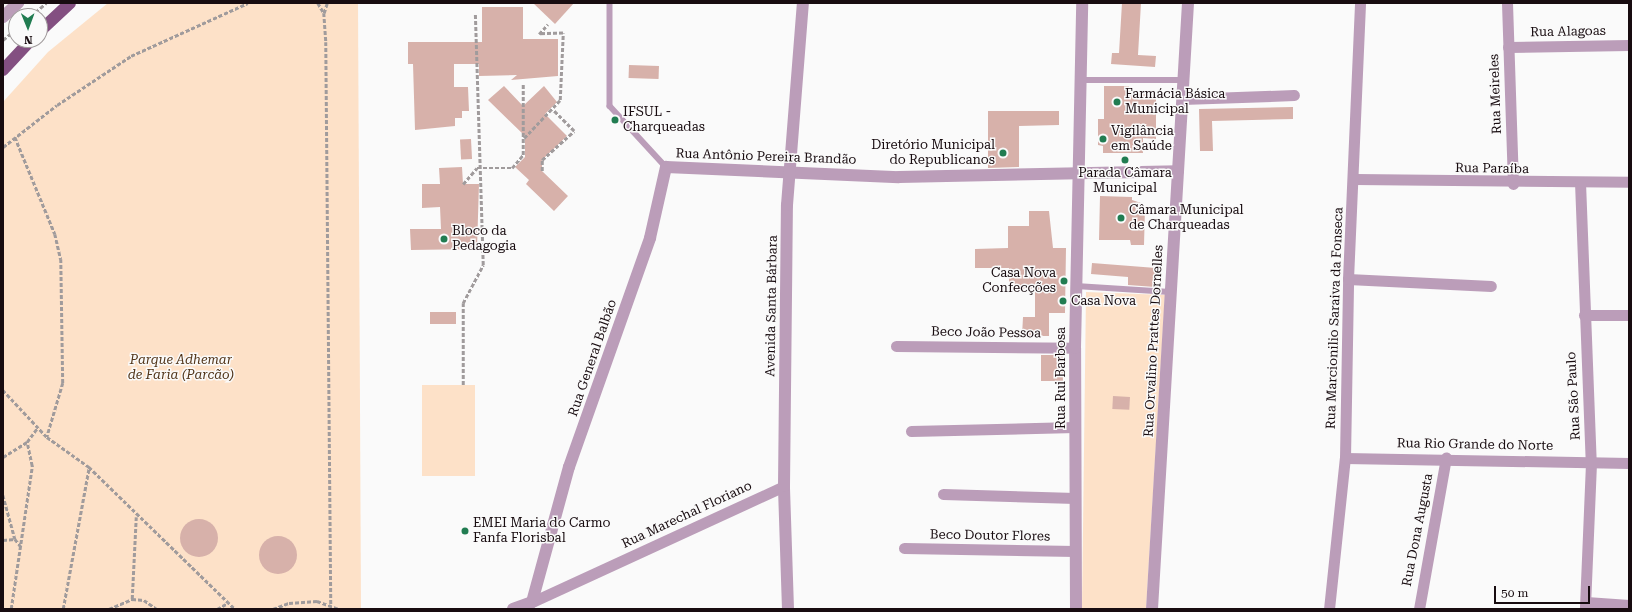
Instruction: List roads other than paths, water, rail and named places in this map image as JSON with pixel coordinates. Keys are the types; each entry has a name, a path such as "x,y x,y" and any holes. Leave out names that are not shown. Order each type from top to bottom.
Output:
{"main road":[{"path":"48,24 70,3"},
{"path":"3,70 24,48"}],"street":[{"path":"3,17 18,3"},
{"name":"Avenida Santa Bárbara","path":"788,609 784,486 789,170 803,3"},
{"name":"Rua Rui Barbosa","path":"1076,609 1075,348 1082,3"},
{"name":"Rua Orvalino Prattes Dornelles","path":"1152,609 1188,3"},
{"name":"Rua Marcionilio Saraiva da Fonseca","path":"1329,609 1345,458 1348,279 1354,179 1360,3"},
{"name":"Rua Meireles","path":"1507,3 1513,184"},
{"name":"Rua Alagoas","path":"1508,47 1629,45"},
{"path":"1182,99 1294,95"},
{"name":"Rua Antônio Pereira Brandão","path":"666,167 789,170 899,177 1178,171"},
{"name":"Rua General Balbão","path":"532,602 569,467 650,238 666,167"},
{"name":"Rua Paraíba","path":"1354,179 1513,184 1629,182"},
{"name":"Rua São Paulo","path":"1580,182 1590,463 1585,605"},
{"path":"1348,279 1491,286"},
{"path":"1584,315 1629,315"},
{"name":"Beco João Pessoa","path":"896,346 1075,348"},
{"path":"911,431 1075,427"},
{"name":"Rua Rio Grande do Norte","path":"1345,458 1446,457 1590,463 1629,463"},
{"name":"Rua Dona Augusta","path":"1419,609 1446,457"},
{"name":"Rua Marechal Floriano","path":"513,609 532,602 784,486"},
{"path":"943,494 1075,498"},
{"name":"Beco Doutor Flores","path":"904,548 1075,551"},
{"path":"1585,605 1629,604"}],"lane":[{"path":"610,3 610,106 666,167"},
{"path":"1081,80 1183,80"},
{"path":"1076,286 1170,292"}],"place":[{"name":"Farmácia Básica Municipal","path":"1117,102"},
{"name":"IFSUL - Charqueadas","path":"615,120"},
{"name":"Vigilância em Saúde","path":"1103,139"},
{"name":"Diretório Municipal do Republicanos","path":"1003,153"},
{"name":"Parada Câmara Municipal","path":"1125,160"},
{"name":"Câmara Municipal de Charqueadas","path":"1121,218"},
{"name":"Bloco da Pedagogia","path":"444,239"},
{"name":"Casa Nova Confecções","path":"1064,281"},
{"name":"Casa Nova","path":"1063,301"},
{"name":"EMEI Maria do Carmo Fanfa Florisbal","path":"465,531"}],"park label":[{"name":"Parque Adhemar de Faria (Parcão)","path":"181,368"}]}
